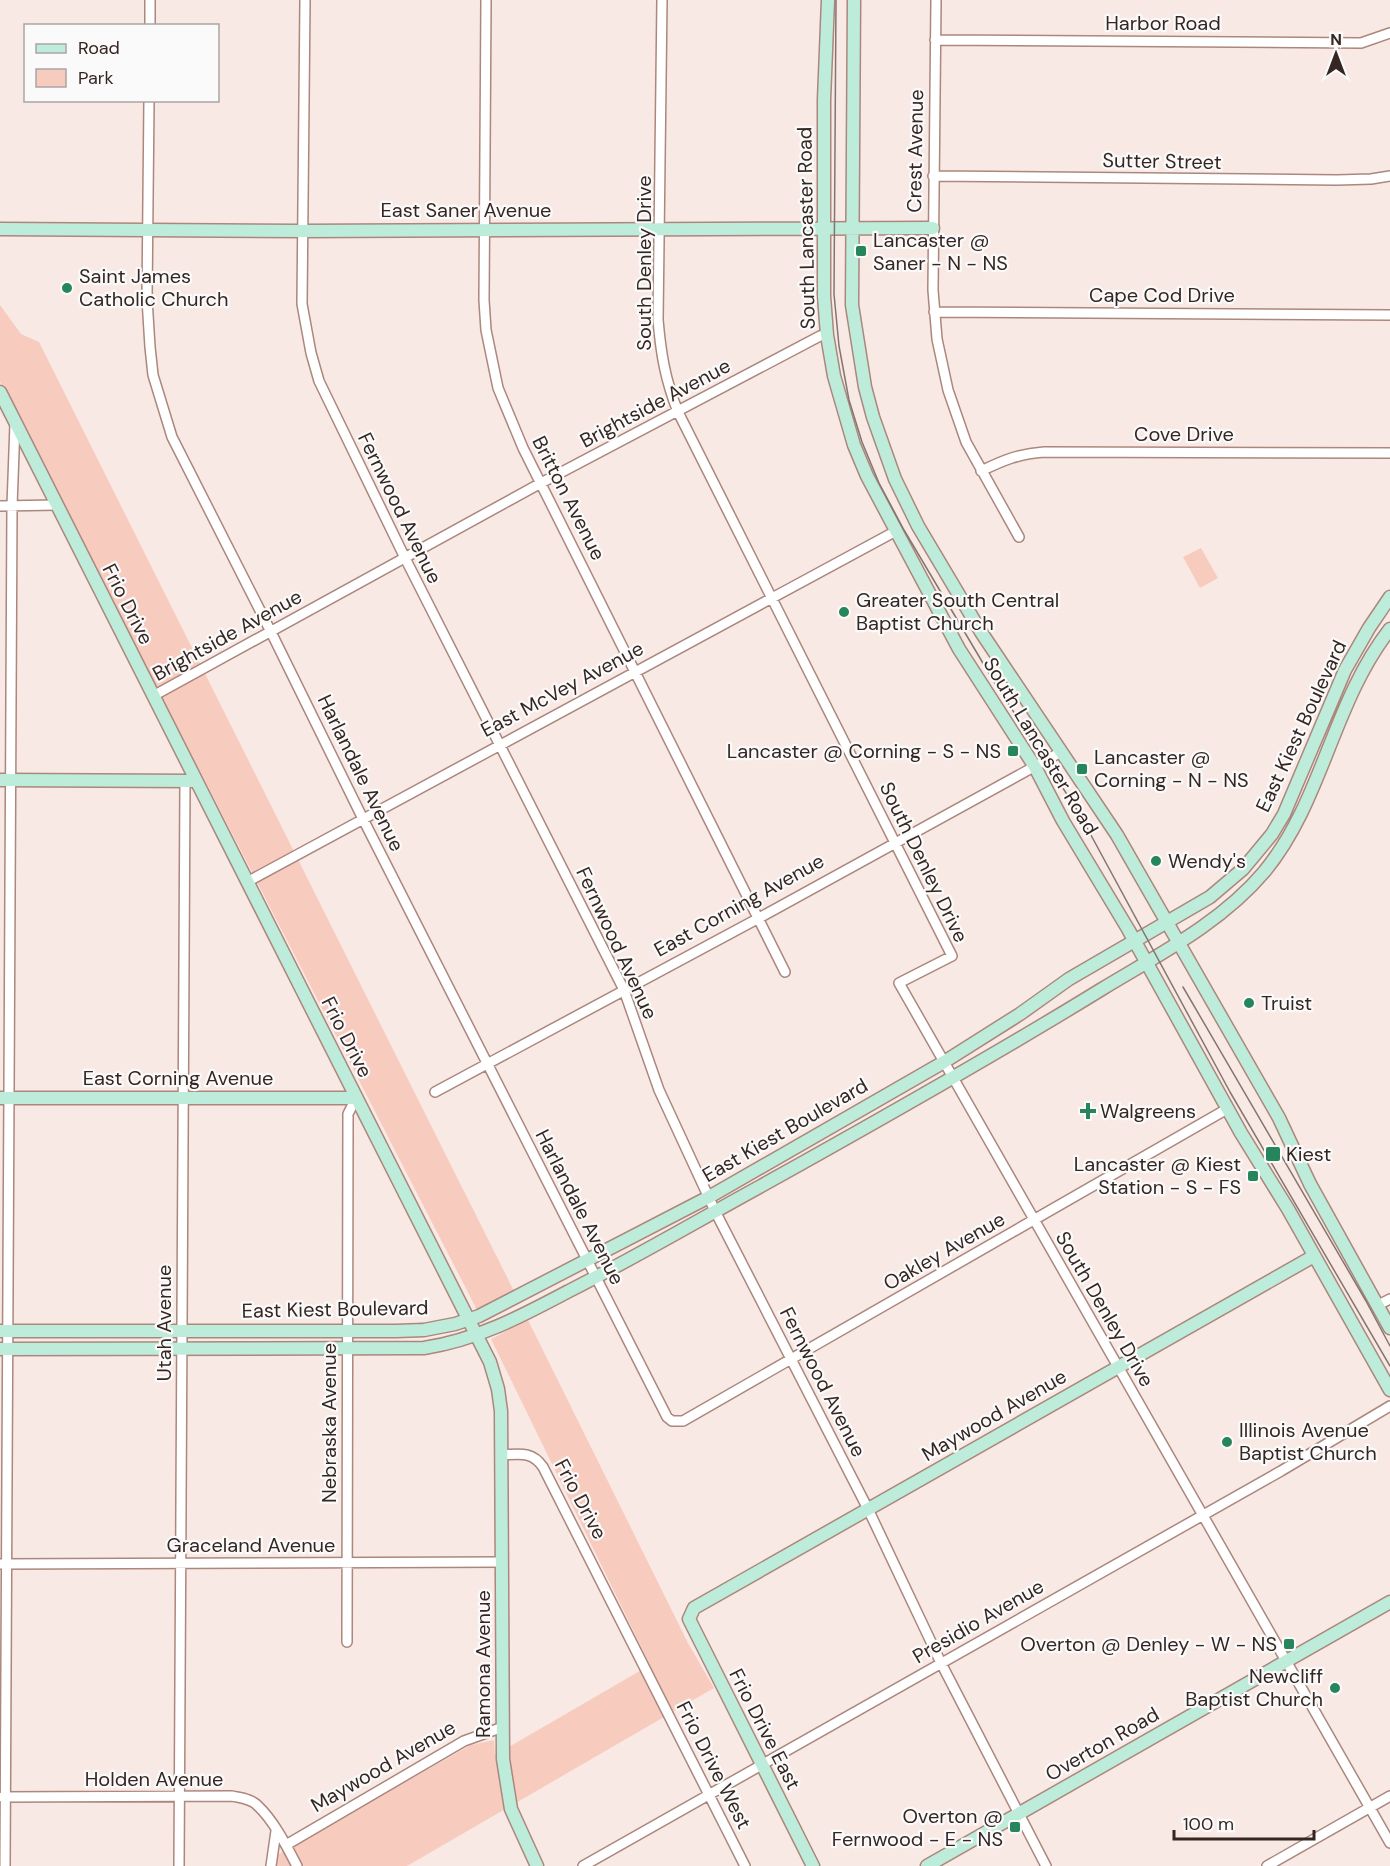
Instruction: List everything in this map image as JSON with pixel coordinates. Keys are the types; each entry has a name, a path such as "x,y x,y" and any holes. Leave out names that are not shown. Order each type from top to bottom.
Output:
{"main road":[{"name":"South Lancaster Road","path":"828,0 824,100 824,296 827,335 834,376 854,446 867,476 959,649 1035,767 1062,821 1134,940 1227,1108 1390,1390"},
{"name":"South Lancaster Road","path":"854,0 852,305 873,417 895,479 918,526 981,632 1117,836 1279,1118 1310,1184 1390,1328"},
{"name":"East Saner Avenue","path":"0,229 302,231 933,228"},
{"name":"Frio Drive","path":"0,392 153,696 190,781 247,882 490,1362 498,1389 501,1411 502,1455"},
{"name":"East Kiest Boulevard","path":"4,1331 424,1330 469,1320 493,1310 709,1197 944,1062 1020,1014 1056,987 1210,897 1226,885 1259,852 1284,814 1344,670 1390,597"},
{"name":"East Kiest Boulevard","path":"4,1349 424,1348 477,1336 595,1278 1032,1032 1178,942 1236,900 1263,872 1289,836 1301,814 1344,708 1386,634"},
{"path":"6,780 190,781"},
{"name":"East Corning Avenue","path":"5,1098 356,1098"},
{"name":"Maywood Avenue","path":"694,1608 1314,1256"},
{"name":"Ramona Avenue","path":"502,1455 503,1759 507,1791 518,1826 537,1866"},
{"name":"Overton Road","path":"927,1866 1390,1602"},
{"name":"Frio Drive East","path":"694,1608 689,1619 813,1866"}],"street":[{"path":"150,0 150,24"},
{"name":"Fernwood Avenue","path":"305,0 302,304 319,381 405,558 624,990 660,1090 715,1211 868,1509 941,1664 1046,1866"},
{"name":"Britton Avenue","path":"486,0 484,300 490,358 509,418 785,972"},
{"name":"South Denley Drive","path":"662,0 658,320 666,381 678,412 952,956 899,983 1390,1843"},
{"name":"Crest Avenue","path":"936,0 933,228 934,312 939,350 948,390 966,442 1018,537"},
{"name":"Harbor Road","path":"935,40 1361,43 1390,33"},
{"name":"Harlandale Avenue","path":"149,102 147,299 150,347 153,375 172,437 595,1278 667,1417 678,1422"},
{"name":"Sutter Street","path":"933,176 1337,180 1390,176"},
{"name":"Cape Cod Drive","path":"934,312 1390,315"},
{"name":"Brightside Avenue","path":"153,696 541,483 820,336 827,335"},
{"path":"5,1866 3,1564 6,780 15,421"},
{"name":"Cove Drive","path":"981,471 1004,459 1021,454 1044,452 1390,453"},
{"path":"0,506 57,505"},
{"name":"East McVey Avenue","path":"247,882 896,531"},
{"name":"East Corning Avenue","path":"435,1092 1062,752"},
{"name":"Utah Avenue","path":"179,1866 183,1097 190,781"},
{"name":"Nebraska Avenue","path":"347,1642 348,1114 356,1098"},
{"name":"Oakley Avenue","path":"678,1422 1227,1108"},
{"path":"1378,1305 1390,1299"},
{"name":"Presidio Avenue","path":"583,1866 1281,1471 1390,1406"},
{"name":"Frio Drive","path":"502,1455 532,1455 538,1459 651,1679"},
{"name":"Graceland Avenue","path":"3,1564 502,1562"},
{"name":"Frio Drive West","path":"651,1679 745,1866"},
{"name":"Maywood Avenue","path":"286,1845 464,1741 503,1727"},
{"name":"Holden Avenue","path":"3,1797 232,1796 246,1799 258,1805 286,1845 297,1866"},
{"path":"1267,1866 1390,1796"},
{"path":"271,1866 276,1831"}],"green space":[{"path":"0,305 21,334 39,342 514,1291 477,1310 0,382"},
{"path":"1201,548 1218,578 1200,588 1183,557"},
{"path":"528,1320 688,1643 714,1688 407,1866 275,1866 275,1856 471,1745 494,1740 495,1755 650,1665 491,1339"}],"tram line":[{"path":"836,0 834,294 839,346 849,400 862,442 879,483 904,530 993,680 1079,813 1230,1092 1390,1366"},
{"path":"1183,987 1390,1346"}],"place":[{"name":"Lancaster @ Saner - N - NS","path":"861,251"},
{"name":"Saint James Catholic Church","path":"67,288"},
{"name":"Greater South Central Baptist Church","path":"844,612"},
{"name":"Lancaster @ Corning - S - NS","path":"1013,751"},
{"name":"Lancaster @ Corning - N - NS","path":"1082,769"},
{"name":"Wendy's","path":"1156,861"},
{"name":"Truist","path":"1249,1003"},
{"name":"Walgreens","path":"1088,1111"},
{"name":"Kiest","path":"1273,1154"},
{"name":"Lancaster @ Kiest Station - S - FS","path":"1253,1176"},
{"name":"Illinois Avenue Baptist Church","path":"1227,1442"},
{"name":"Overton @ Denley - W - NS","path":"1289,1644"},
{"name":"Newcliff Baptist Church","path":"1335,1688"},
{"name":"Overton @ Fernwood - E - NS","path":"1015,1827"}]}
